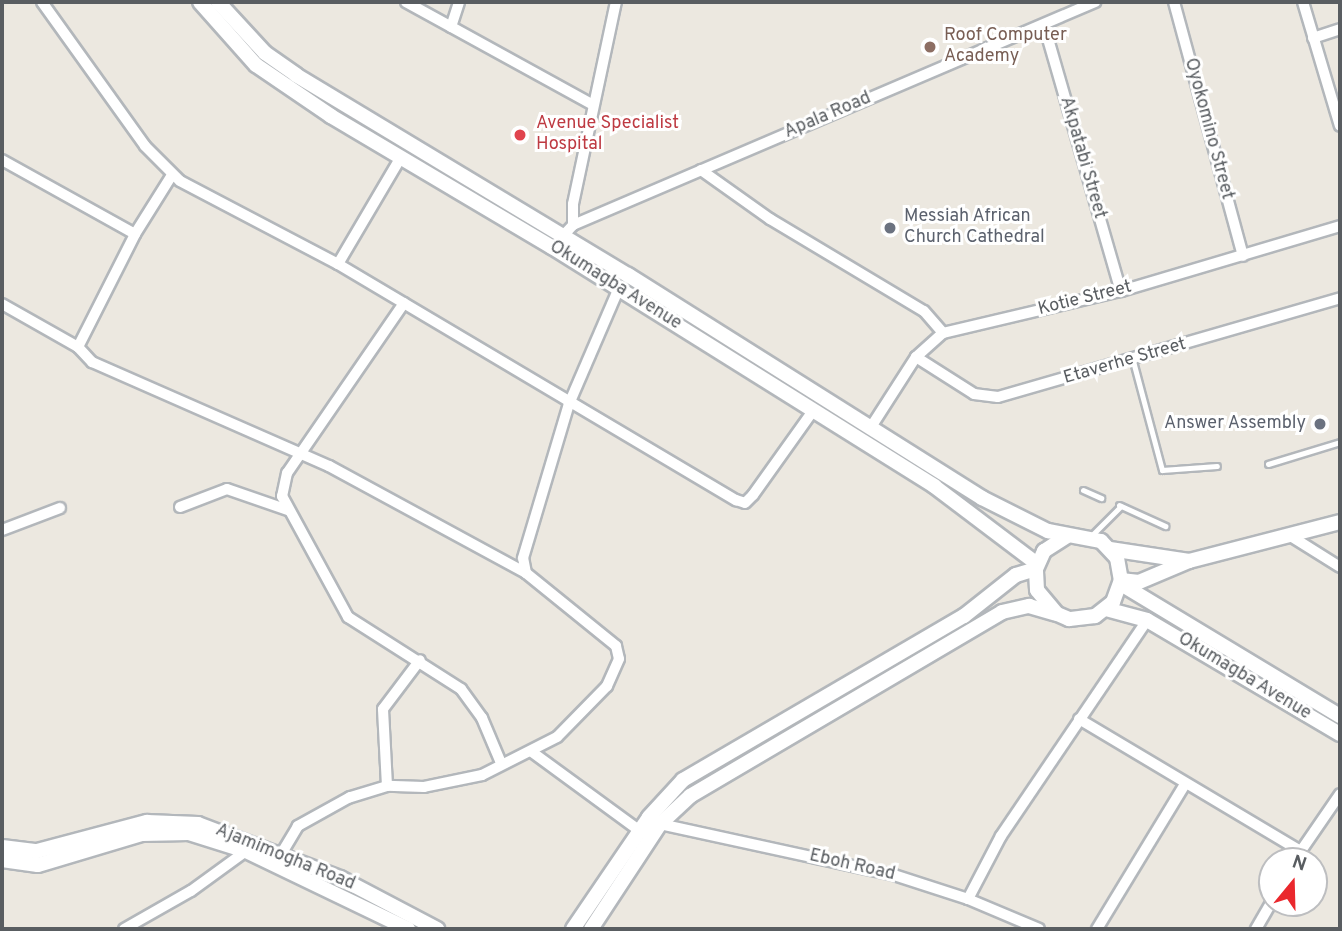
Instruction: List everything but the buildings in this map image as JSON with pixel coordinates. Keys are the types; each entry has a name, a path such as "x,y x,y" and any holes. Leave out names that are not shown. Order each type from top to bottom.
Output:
{"main road":[{"name":"Okumagba Avenue","path":"200,2 256,65 965,506 1014,551 1037,566"},
{"name":"Okumagba Avenue","path":"218,2 251,40 296,75 569,230 982,498 1048,531 1067,536"},
{"path":"1121,582 1139,582 1189,561 1340,522"},
{"path":"1057,614 1037,590 1037,566 1044,551 1067,536 1091,536 1110,549 1189,561"},
{"path":"591,929 660,824 690,796 1002,612 1029,606 1082,620 1107,609 1121,582 1110,549"},
{"path":"573,929 640,831 683,780 964,616 1016,575 1037,566"},
{"name":"Okumagba Avenue","path":"1121,582 1340,716"},
{"name":"Okumagba Avenue","path":"1107,609 1147,620 1340,734"},
{"name":"Ajamimogha Road","path":"2,847 37,851 167,820 198,824 282,853 340,878 437,929"},
{"name":"Ajamimogha Road","path":"2,860 38,864 164,831 215,838 408,929"}],"street":[{"path":"42,2 145,146 172,175 338,264 569,404 745,503 813,411"},
{"path":"406,2 593,105"},
{"path":"451,27 459,2"},
{"path":"569,230 616,2"},
{"name":"Apala Road","path":"552,247 569,230 701,170 1095,2"},
{"name":"Oyokomino Street","path":"1174,2 1243,256"},
{"path":"1303,2 1340,126"},
{"name":"Akpatabi Street","path":"1044,25 1121,291"},
{"path":"1313,38 1340,29"},
{"path":"338,264 401,157"},
{"path":"2,160 135,234"},
{"path":"701,170 770,219 924,311 943,332"},
{"path":"78,347 135,234 172,175"},
{"name":"Kotie Street","path":"871,427 916,357 943,332 1121,291 1340,226"},
{"path":"526,573 523,558 569,404 618,289"},
{"name":"Etaverhe Street","path":"916,357 985,397 1133,362 1340,298"},
{"path":"404,303 284,486 288,510 348,617 420,660 461,689 482,718 501,763"},
{"path":"2,304 78,347 92,362 302,457 329,466 526,573 616,646 619,659 596,701 557,737 532,752 501,763 482,775 424,787 387,786 350,797 298,826 282,853"},
{"path":"180,507 227,489 288,510"},
{"path":"2,530 60,508"},
{"path":"1289,535 1340,567"},
{"path":"968,899 1001,836 1147,620"},
{"path":"387,786 383,709 420,660"},
{"path":"1079,719 1293,847"},
{"path":"532,752 640,831"},
{"path":"1097,929 1185,784"},
{"path":"1303,847 1340,794"},
{"name":"Eboh Road","path":"660,824 894,875 968,899 1039,929"},
{"path":"122,928 191,891 246,851"}],"lane":[{"path":"1133,362 1162,470 1217,466"},
{"path":"1268,464 1340,442"},
{"path":"1083,490 1101,498"},
{"path":"1091,536 1120,505 1165,526"}],"place":[{"name":"Roof Computer Academy","path":"930,47"},
{"name":"Avenue Specialist Hospital","path":"520,135"},
{"name":"Messiah African Church Cathedral","path":"890,228"},
{"name":"Answer Assembly","path":"1320,424"}]}
